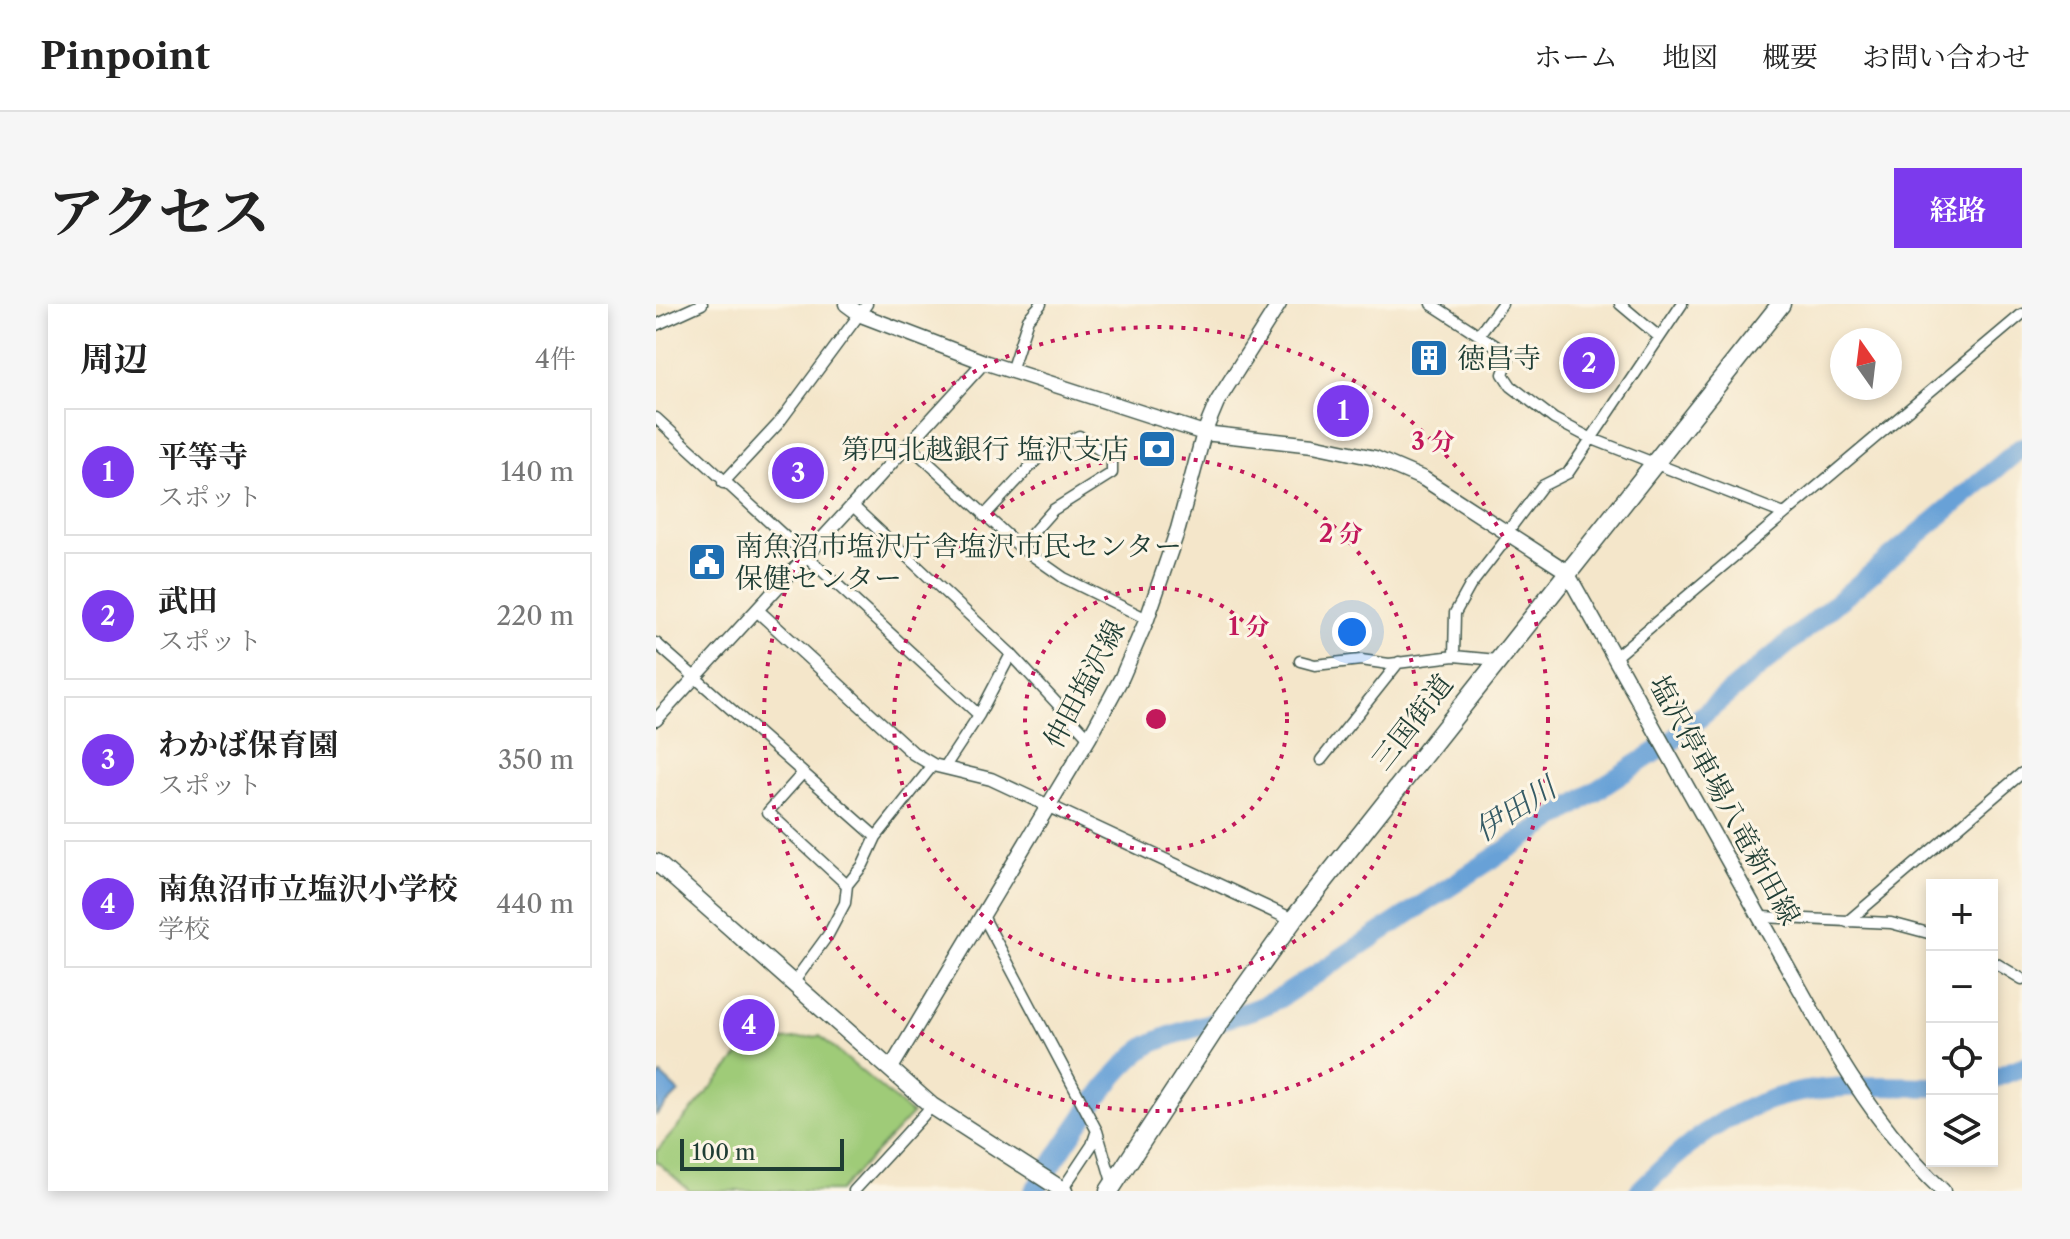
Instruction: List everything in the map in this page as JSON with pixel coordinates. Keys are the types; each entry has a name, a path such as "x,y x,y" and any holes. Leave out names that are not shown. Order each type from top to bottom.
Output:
{"highway":[{"name":"三国街道","path":"1111,1188 1217,1026 1293,920 1566,571 1657,463 1781,304"}],"main road":[{"path":"846,304 984,362 1204,433 1313,445 1375,458 1424,479 1566,571"},
{"name":"仲田塩沢線","path":"891,1068 1089,738 1147,619 1178,529 1204,433 1217,402 1279,304"},
{"name":"塩沢停車場八竜新田線","path":"1566,571 1837,1055 1865,1100 1925,1175 1943,1191"},
{"path":"656,862 932,1106 1063,1190"}],"street":[{"path":"656,325 702,304"},
{"path":"1011,371 1028,319 1041,304"},
{"path":"1431,304 1510,355 1503,374 1511,386 1554,419 1590,438 1784,514"},
{"path":"1480,333 1502,304"},
{"path":"1620,304 1658,336"},
{"path":"1454,656 1455,613 1470,586 1509,532 1522,507 1542,486 1568,473 1682,304"},
{"path":"723,483 778,424 864,309"},
{"path":"1616,656 2022,314"},
{"path":"656,720 984,362"},
{"path":"656,418 723,483 979,715"},
{"path":"984,516 1040,456 1079,436 1112,458 1112,473 1053,510 1020,547"},
{"path":"910,446 1020,547 1064,578 1147,619"},
{"path":"853,506 1011,654 1089,738"},
{"path":"758,611 913,753 939,766 991,779 1293,920"},
{"path":"656,643 876,837"},
{"path":"793,983 828,935 845,903 847,885 863,865 876,837 979,715 1011,654"},
{"path":"1300,661 1315,665 1361,660 1399,662 1454,656 1497,660"},
{"path":"1321,760 1399,662"},
{"path":"1847,922 2022,773"},
{"path":"802,774 768,812 847,885"},
{"path":"983,916 1097,1131 1111,1188"},
{"path":"1761,917 1891,923 1926,932"},
{"path":"1998,965 2022,979"},
{"path":"854,1191 932,1106"},
{"path":"1063,1190 1092,1145 1097,1131"}],"green space":[{"path":"820,1036 912,1114 839,1191 690,1191 656,1161 656,1152 749,1044"}],"water":[{"path":"661,1075 679,1092 656,1115 656,1080"}],"waterway":[{"name":"伊田川","path":"1034,1191 1105,1088 1138,1053 1169,1036 1280,998 1672,741 2022,447"},
{"path":"1998,1077 2022,1067"},
{"path":"1639,1191 1708,1131 1740,1112 1771,1099 1842,1087 1926,1087"}],"place":[{"name":"徳昌寺","path":"1429,358"},
{"name":"武田","path":"1589,363"},
{"name":"平等寺","path":"1343,411"},
{"name":"第四北越銀行 塩沢支店","path":"1157,449"},
{"name":"わかば保育園","path":"798,473"},
{"name":"南魚沼市塩沢庁舎塩沢市民センター 保健センター","path":"707,562"},
{"name":"南魚沼市立塩沢小学校","path":"749,1025"}]}
